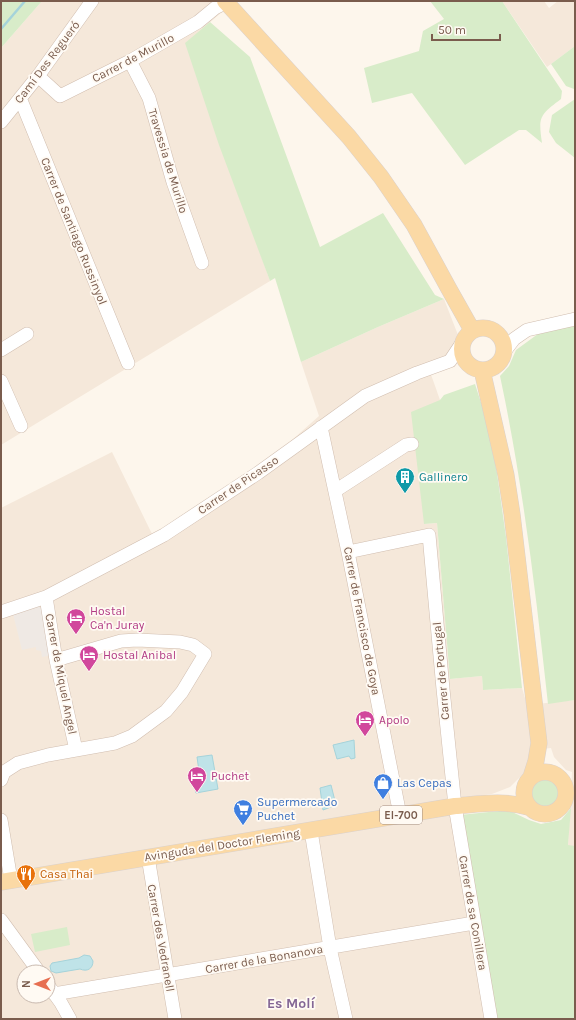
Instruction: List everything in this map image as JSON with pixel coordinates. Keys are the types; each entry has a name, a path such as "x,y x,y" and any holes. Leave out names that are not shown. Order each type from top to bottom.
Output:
{"main road":[{"path":"227,1 349,137 381,177 414,225 472,330"},
{"path":"485,328 495,332 502,340 504,352 502,357 494,366 482,370 476,369 470,366 462,356 462,343 465,337 472,330 485,328"},
{"path":"482,370 506,475 512,514 539,743 548,765 564,780"},
{"path":"528,807 524,800 524,793 536,761 539,743"},
{"name":"EI-700","path":"528,807 532,811 546,815 553,813 569,801 564,780 543,772 529,779"},
{"name":"Avinguda del Doctor Fleming","path":"491,802 515,792 529,779"},
{"name":"Avinguda del Doctor Fleming","path":"6,881 455,806 491,802 528,807"}],"street":[{"name":"Camí Des Regueró","path":"1,122 38,76 92,1"},
{"name":"Carrer de Murillo","path":"38,76 60,96 130,61 198,22 215,8 227,1"},
{"name":"Travessia de Murillo","path":"130,61 149,98 173,182 202,263"},
{"name":"Carrer de Santiago Russinyol","path":"20,98 128,363"},
{"path":"504,352 514,339 527,330 575,319"},
{"path":"1,350 27,334"},
{"name":"Carrer de Picasso","path":"1,612 46,597 164,535 258,473 365,396 417,373 450,361 462,343"},
{"path":"1,381 21,426"},
{"name":"Carrer de Francisco de Goya","path":"321,427 348,552 400,816"},
{"path":"335,490 406,445 412,444"},
{"name":"Carrer de Portugal","path":"348,552 429,535 455,806"},
{"name":"Carrer de Miquel Angel","path":"46,597 56,660 76,750"},
{"path":"1,780 4,772 18,763 48,755 115,743 132,736 166,711 182,692 205,654 194,645 180,642 137,640 121,641 56,660"},
{"name":"Carrer de sa Conillera","path":"455,806 491,1019"},
{"path":"1,820 6,881"},
{"path":"311,831 330,948 346,1019"},
{"name":"Carrer des Vedranell","path":"148,857 175,1019"},
{"path":"1,920 32,964"},
{"name":"Carrer de la Bonanova","path":"56,988 167,975 474,923"},
{"path":"56,997 70,1019"}],"shaded area":[{"path":"42,1 210,1 222,12 186,43 270,281 1,445 1,48"},
{"path":"502,1 544,1 549,8 558,1 575,1 575,46 547,67"},
{"path":"444,299 458,335 451,357 428,366 440,400 424,524 437,523 450,679 482,676 483,690 522,688 527,705 575,700 575,846 568,846 572,772 566,770 554,757 551,748 532,750 524,773 510,787 492,794 449,800 486,1019 1,1019 1,508 112,452 153,536 265,464 319,416 301,362"},
{"path":"38,606 41,608 52,655 42,657 41,651 36,650 36,647 22,650 13,614"}],"green space":[{"path":"1,1 42,1 1,48"},
{"path":"430,1 502,1 562,91 561,99 542,117 540,127 542,143 526,130 519,130 465,165 412,93 372,103 364,68 419,51 423,31 444,19"},
{"path":"210,22 250,57 320,247 383,213 435,295 444,299 301,362 275,278 270,281 219,145 185,43"},
{"path":"575,46 574,89 566,86 551,64"},
{"path":"575,99 575,158 556,143 549,132 552,115"},
{"path":"574,323 575,700 548,704 534,580 516,457 500,376 509,366 516,350 542,331"},
{"path":"475,384 486,418 497,473 506,537 522,688 483,690 482,676 450,679 437,523 424,524 411,412 440,400 444,395"},
{"path":"543,776 549,776 553,777 560,783 563,793 562,800 556,807 549,810 543,810 539,809 532,803 529,796 529,790 530,786 536,779"},
{"path":"571,808 568,845 575,846 575,1019 495,1019 460,815 508,810 541,824 561,820"},
{"path":"67,927 70,945 35,952 31,934"}],"water":[{"path":"354,740 355,758 351,759 349,756 337,759 333,745"},
{"path":"212,755 218,789 196,793 194,786 201,785 197,757"},
{"path":"331,785 336,805 323,810 320,788"},
{"path":"84,955 90,956 93,961 91,968 56,973 56,964 51,964 52,963 79,958"}],"waterway":[{"path":"1,29 25,1"}],"place":[{"name":"Gallinero","path":"405,494"},
{"name":"Hostal Ca'n Juray","path":"76,635"},
{"name":"Hostal Anibal","path":"89,672"},
{"name":"Apolo","path":"365,737"},
{"name":"Puchet","path":"197,793"},
{"name":"Las Cepas","path":"383,800"},
{"name":"Supermercado Puchet","path":"243,826"},
{"name":"Casa Thai","path":"26,891"}],"district":[{"name":"Es Molí","path":"291,1003"}]}
